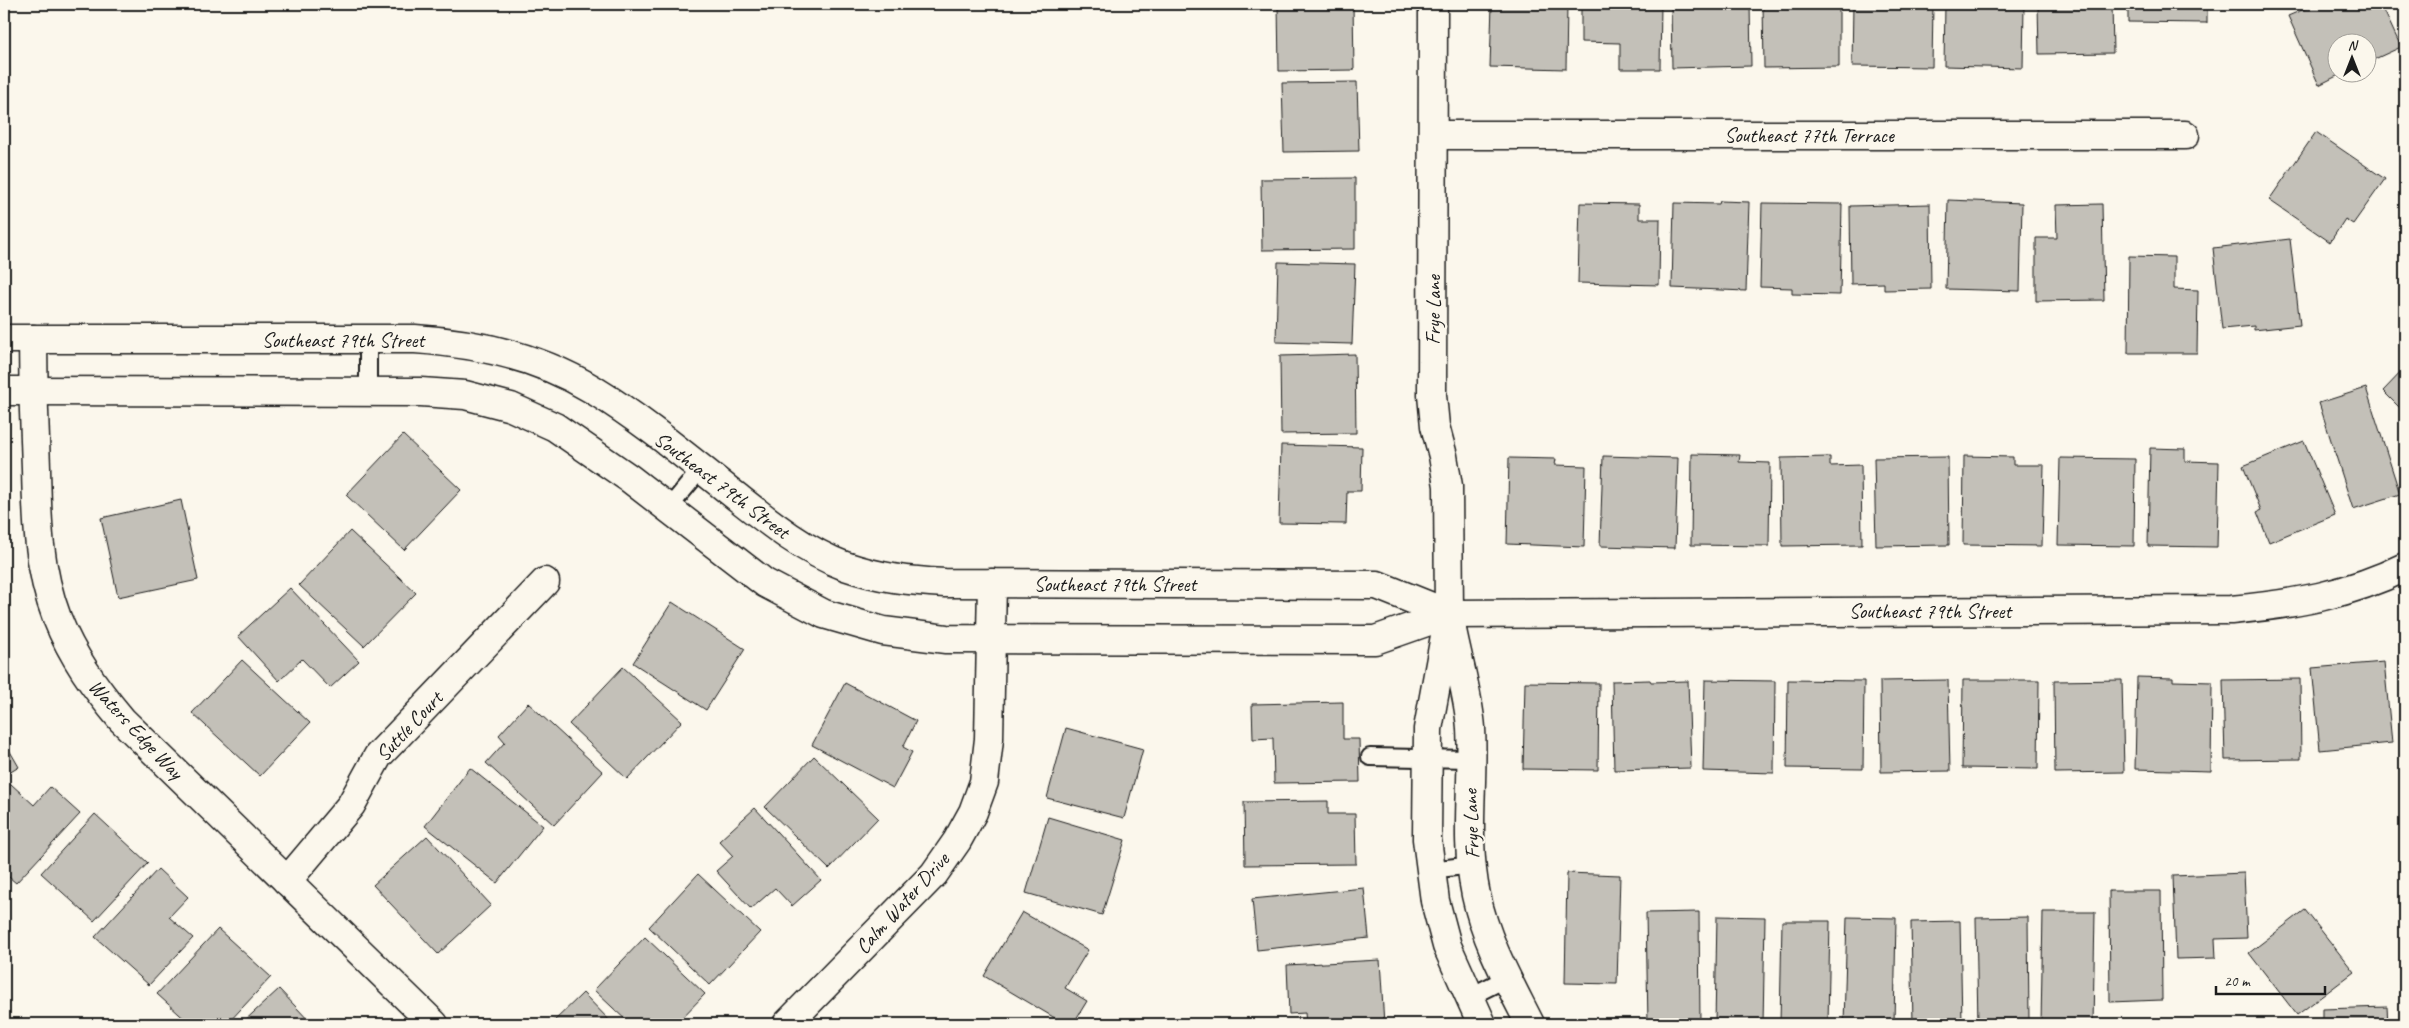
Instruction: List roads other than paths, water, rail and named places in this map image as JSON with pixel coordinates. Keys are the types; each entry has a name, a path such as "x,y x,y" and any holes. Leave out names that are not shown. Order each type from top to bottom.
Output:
{"street":[{"name":"Frye Lane","path":"1433,4 1432,395 1435,426 1448,486 1449,614 1470,727 1469,833 1472,865 1485,931 1530,1024"},
{"name":"Southeast 77th Terrace","path":"1434,135 2184,135"},
{"name":"Southeast 79th Street","path":"4,339 368,339 447,341 493,348 539,364 591,388 793,540 844,565 893,580 945,584 1377,585 1449,614"},
{"name":"Waters Edge Way","path":"33,339 38,539 45,579 56,617 72,651 91,683 122,720 434,1024"},
{"name":"Southeast 79th Street","path":"4,391 421,392 465,396 511,407 555,427 629,478 764,583 824,614 883,631 946,639 1375,640 1449,614 2231,610 2287,605 2337,594 2405,567"},
{"name":"Suttle Court","path":"287,881 350,805 378,756 546,582"},
{"name":"Calm Water Drive","path":"788,1024 934,874 957,841 973,812 984,782 988,740 992,584"},
{"name":"Frye Lane","path":"1449,614 1428,729 1427,839 1435,901 1447,946 1482,1024"}],"lane":[{"path":"368,339 368,392"},
{"path":"668,509 701,469"},
{"path":"1370,757 1470,759"},
{"path":"1431,870 1472,865"},
{"path":"1469,997 1507,978"}]}
